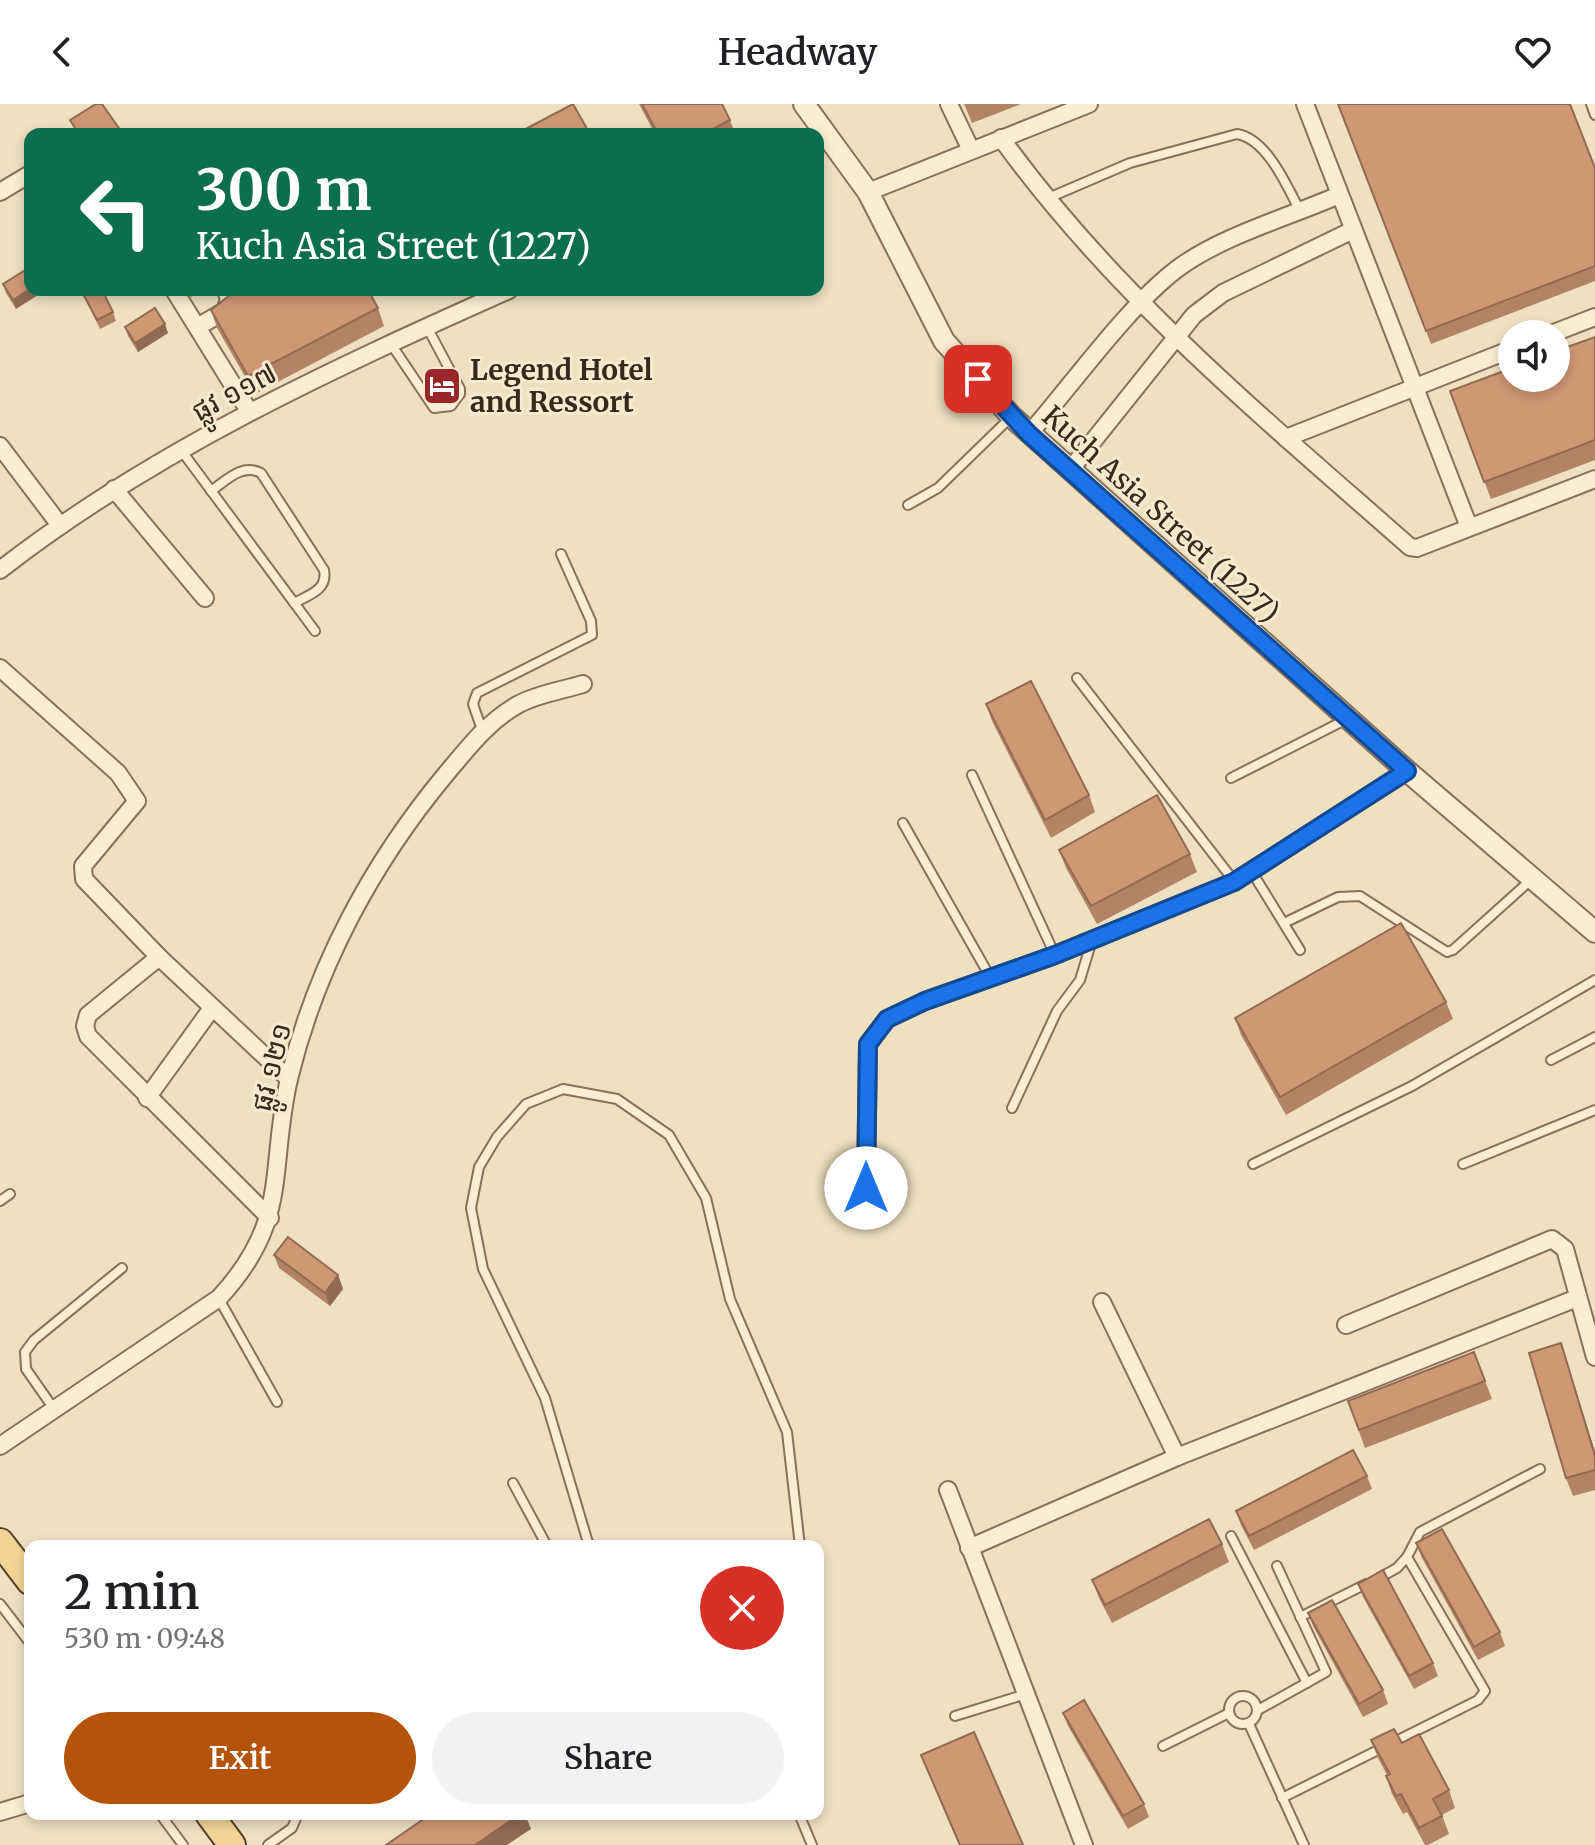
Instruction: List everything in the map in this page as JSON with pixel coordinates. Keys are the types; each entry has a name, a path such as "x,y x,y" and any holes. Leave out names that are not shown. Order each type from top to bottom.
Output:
{"main road":[{"path":"0,1542 24,1573"},
{"path":"213,1820 232,1845"}],"street":[{"name":"Kuch Asia Street (1227)","path":"804,104 819,128"},
{"path":"949,104 971,150"},
{"path":"868,192 1089,104"},
{"path":"1305,104 1469,527"},
{"name":"Kuch Asia Street (1227)","path":"824,136 868,192 944,341 1012,417 1407,771 1595,932"},
{"path":"1001,138 1045,199 1142,302 1286,438 1410,547 1417,548 1595,479"},
{"path":"0,192 24,178"},
{"path":"1029,434 1142,302 1177,269 1211,249 1339,195"},
{"path":"1070,470 1194,315 1223,293 1353,230"},
{"path":"178,296 249,411"},
{"path":"199,326 225,311 228,296"},
{"name":"ផ្លូវ ១១៧","path":"0,570 59,524 249,411 496,296"},
{"path":"1570,327 1595,317"},
{"path":"1286,438 1498,354"},
{"path":"0,446 59,524"},
{"path":"114,489 205,598"},
{"path":"0,668 118,773 137,801 81,873 159,957 289,1079"},
{"name":"ផ្លូវ ១២១","path":"0,1446 219,1298 243,1272 270,1218 289,1079 328,964 367,884 407,821 482,730 521,703 583,684"},
{"path":"866,1188 867,1056 873,1033 887,1019 989,975 1055,955 1234,882 1407,771"},
{"path":"159,957 88,1015 85,1026 88,1036 270,1218"},
{"path":"147,1098 212,1008"},
{"path":"1346,1325 1552,1239 1565,1249 1595,1357"},
{"path":"969,1548 1177,1457 1577,1298"},
{"path":"1102,1302 1177,1457"},
{"path":"948,1490 1084,1845"},
{"path":"0,1812 24,1805"}],"lane":[{"path":"1591,104 1595,115"},
{"path":"1045,199 1130,163 1237,134 1250,136 1258,145 1284,179 1300,212"},
{"path":"390,343 434,408 451,406 458,398 460,389 427,327"},
{"path":"908,505 938,488 1012,417"},
{"path":"181,450 315,631"},
{"path":"211,491 243,469 252,468 261,473 324,570 326,579 321,589 294,603"},
{"path":"482,730 473,704 477,693 592,635 591,621 561,554"},
{"path":"1077,678 1234,882"},
{"path":"1231,778 1348,718"},
{"path":"972,775 1055,955"},
{"path":"903,823 989,975"},
{"path":"1251,871 1300,950"},
{"path":"1284,923 1338,897 1360,896 1447,952 1453,950 1532,878"},
{"path":"1012,1108 1057,1011 1080,980 1092,940"},
{"path":"1253,1164 1412,1086 1595,980"},
{"path":"1551,1060 1595,1037"},
{"path":"587,1540 545,1398 483,1269 471,1208 479,1167 497,1137 526,1104 563,1089 617,1099 669,1135 706,1198 730,1299 787,1432 799,1540"},
{"path":"1463,1164 1595,1110"},
{"path":"0,1201 10,1194"},
{"path":"54,1409 26,1369 25,1352 34,1340 122,1268"},
{"path":"219,1298 277,1402"},
{"path":"1300,1617 1391,1572 1407,1557 1420,1532 1540,1469"},
{"path":"513,1483 544,1540"},
{"path":"1231,1536 1307,1683"},
{"path":"1282,1798 1478,1700 1485,1691 1407,1557"},
{"path":"1249,1724 1258,1710 1326,1672 1277,1566"},
{"path":"0,1604 24,1635"},
{"path":"955,1716 1026,1694"},
{"path":"1249,1724 1234,1720 1229,1713 1230,1704 1246,1697 1258,1710"},
{"path":"1163,1746 1229,1713"},
{"path":"1249,1724 1304,1845"},
{"path":"164,1820 183,1845"},
{"path":"268,1845 292,1828 295,1820"},
{"path":"802,1820 812,1845"}],"building":[{"path":"96,104 102,104 119,128 75,128 70,120"},
{"path":"573,104 587,128 527,128"},
{"path":"642,104 722,104 730,120 715,128 655,128"},
{"path":"1338,104 1570,104 1595,168 1595,266 1426,331"},
{"path":"24,271 24,293 13,300 3,284"},
{"path":"84,296 105,296 113,312 97,320"},
{"path":"229,296 371,296 378,308 248,376 211,310"},
{"path":"155,308 165,324 135,343 125,327"},
{"path":"1595,337 1595,440 1484,482 1450,391 1498,373 1498,392 1570,392 1570,346"},
{"path":"1031,681 1089,795 1045,820 986,704"},
{"path":"1157,795 1190,854 1091,906 1059,850"},
{"path":"1401,923 1446,1002 1280,1097 1235,1018"},
{"path":"288,1237 338,1275 325,1293 274,1255"},
{"path":"1561,1343 1595,1456 1595,1470 1566,1478 1529,1353"},
{"path":"1474,1352 1485,1381 1359,1430 1348,1401"},
{"path":"1353,1450 1367,1476 1249,1536 1236,1511"},
{"path":"1209,1519 1222,1544 1105,1605 1092,1580"},
{"path":"1442,1529 1500,1632 1474,1647 1416,1543"},
{"path":"1383,1570 1433,1663 1409,1676 1358,1584"},
{"path":"1332,1600 1383,1690 1359,1704 1308,1613"},
{"path":"1084,1700 1144,1804 1123,1816 1063,1713"},
{"path":"1394,1729 1402,1743 1419,1734 1449,1790 1433,1799 1442,1816 1419,1828 1401,1794 1396,1796 1386,1776 1390,1774 1371,1740"},
{"path":"974,1732 1023,1845 960,1845 921,1755"},
{"path":"422,1820 511,1820 475,1845 386,1845"}],"place":[{"name":"Legend Hotel and Ressort","path":"442,386"}],"route":[{"path":"866,1188 868,1044 873,1033 887,1019 989,975 1055,955 1234,882 1407,771 1029,434 978,379"}]}
